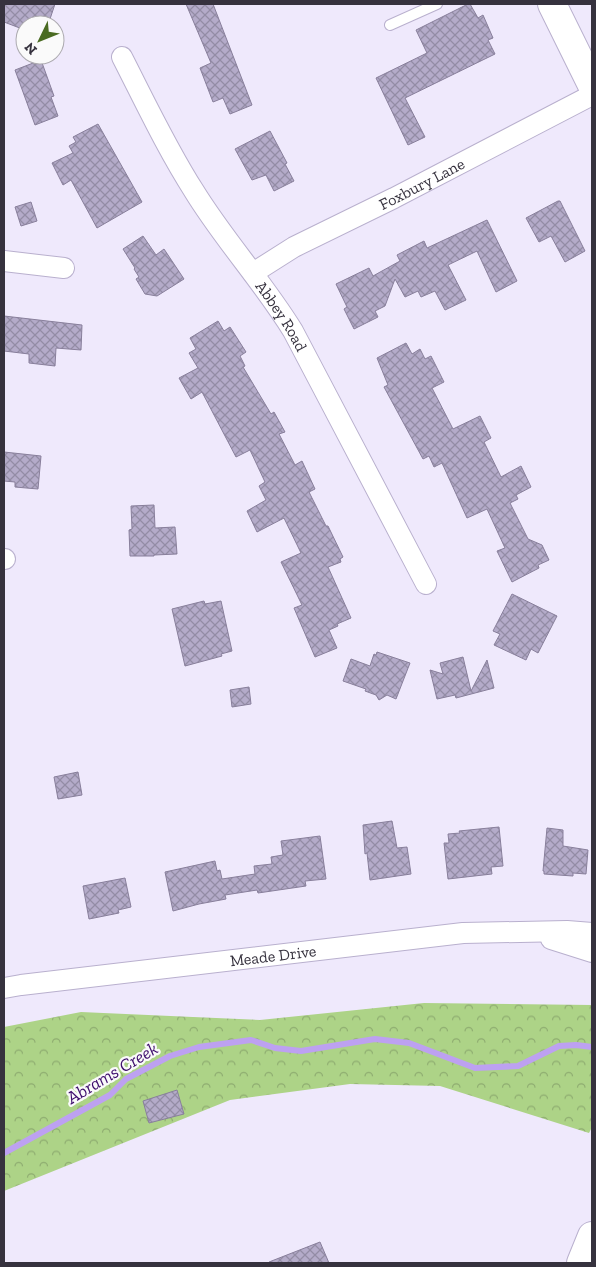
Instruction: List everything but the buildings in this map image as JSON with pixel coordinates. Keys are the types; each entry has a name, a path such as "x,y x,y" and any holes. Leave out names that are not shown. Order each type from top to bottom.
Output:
{"main road":[{"path":"552,4 592,85"},
{"path":"581,1263 592,1236"}],"street":[{"name":"Abbey Road","path":"122,57 193,191 293,331 426,584"},
{"name":"Foxbury Lane","path":"252,273 294,247 394,198 592,95"},
{"path":"4,261 64,268"},
{"name":"Meade Drive","path":"9,985 463,933 567,931 592,933"},
{"name":"Meade Drive","path":"527,932 592,952"}],"lane":[{"path":"390,25 438,4"}],"green space":[{"path":"424,1003 592,1005 592,1127 589,1133 440,1086 350,1084 230,1100 4,1191 4,1027 81,1012 260,1020"}],"waterway":[{"name":"Abrams Creek","path":"4,1153 110,1095 126,1079 170,1056 199,1047 251,1040 275,1048 301,1051 375,1039 409,1043 475,1068 518,1066 559,1046 576,1045 592,1047"}]}
